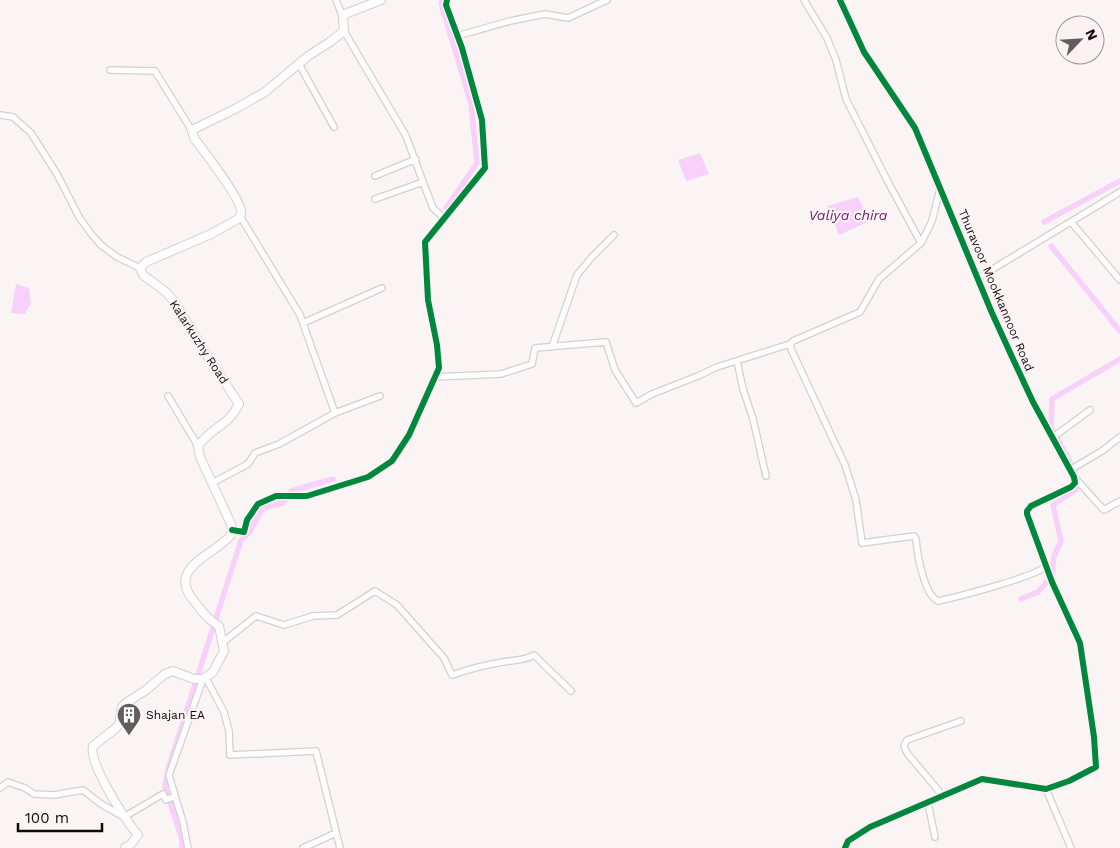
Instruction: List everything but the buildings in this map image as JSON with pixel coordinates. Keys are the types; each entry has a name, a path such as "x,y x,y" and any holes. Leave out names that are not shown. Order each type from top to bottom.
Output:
{"main road":[{"path":"140,268 146,262 211,234 238,220 240,216 240,206 227,184 194,138 192,131 197,126 265,92 308,56 344,31 343,18 348,12 381,0"},
{"name":"Kalarkuzhy Road","path":"140,268 143,275 166,292 174,301 239,404 228,422 204,437 198,446"},
{"path":"125,848 138,835 111,794 92,756 93,746 119,724 122,707 164,674 174,671 201,679 213,672 224,651 219,626 210,621 188,595 185,587 187,573 190,568 228,539 232,530 200,457 198,446"}],"street":[{"path":"336,0 343,18"},
{"path":"232,530 244,532 247,520 258,504 276,496 307,496 368,478 392,461 409,435 435,377 438,368 437,353 428,300 425,242 485,168 482,120 446,5 447,0"},
{"path":"457,36 510,21 545,14 568,18 607,0"},
{"path":"804,0 827,38 836,60 846,100 922,243"},
{"name":"Thuravoor Mookkannoor Road","path":"840,0 864,52 916,128 992,313 1029,394 1052,438 1074,477 1104,510 1120,501"},
{"path":"344,31 406,136 434,208 444,218"},
{"path":"299,64 334,127"},
{"path":"110,70 155,70 192,131"},
{"path":"0,115 14,117 31,133 57,174 79,217 101,245 117,257 140,268"},
{"path":"375,176 416,159"},
{"path":"376,198 423,182"},
{"path":"435,377 501,374 532,364 535,348 606,342 615,370 636,403 652,394 716,367 790,344 860,312 879,278 922,243 932,221 940,189"},
{"path":"978,278 1072,223 1120,192"},
{"path":"240,216 300,315 335,413"},
{"path":"1072,223 1120,280"},
{"path":"552,346 577,275 614,235"},
{"path":"303,323 382,288"},
{"path":"790,344 845,465 856,500 862,544 914,536 930,593 934,599 938,600 966,595 1047,568"},
{"path":"737,361 766,476"},
{"path":"168,396 198,446"},
{"path":"212,484 248,464 255,453 278,444 335,413 380,396"},
{"path":"1052,438 1090,410"},
{"path":"1070,470 1102,451 1120,437"},
{"path":"845,848 848,840 870,827 982,779 1046,790 1096,767 1094,737 1080,643 1052,582 1027,510 1031,506 1071,487 1075,483 1074,477"},
{"path":"222,643 256,616 284,625 313,616 337,615 375,591 397,605 410,619 444,658 452,675 505,661 527,659 534,655 571,691"},
{"path":"188,848 183,822 172,798 169,775 201,679"},
{"path":"201,679 224,712 229,731 230,755 316,751 340,848"},
{"path":"943,796 907,753 904,746 907,740 961,721"},
{"path":"0,788 8,782 25,788 34,794 54,795 83,790 100,804 124,816 163,794 166,800 172,798"},
{"path":"1046,790 1071,848"},
{"path":"928,803 935,836"},
{"path":"304,848 336,833"}],"water":[{"path":"700,153 709,174 686,181 678,160"},
{"name":"Valiya chira","path":"858,197 870,221 839,235 827,206"},
{"path":"16,284 29,288 31,303 25,314 11,313"}],"waterway":[{"path":"442,0 441,3 471,104 477,163 446,208"},
{"path":"1044,222 1120,181"},
{"path":"1051,246 1120,331"},
{"path":"1021,599 1038,592 1052,576 1054,556 1061,541 1053,505 1077,489 1074,469 1051,427 1052,399 1120,359"},
{"path":"289,493 333,479"},
{"path":"182,848 182,840 165,787 169,766 241,540 249,533 263,508 283,503 286,499"}],"cycle path":[{"path":"232,530 244,532 247,520 258,504 276,496 307,496 368,477 392,461 409,435 439,368 437,345 428,300 425,242 485,168 482,120 462,48 446,5 447,0"},
{"path":"840,0 864,52 915,128 992,313 1033,402 1074,477 1075,483 1071,487 1031,506 1027,514 1052,582 1080,643 1094,737 1096,767 1069,781 1046,789 982,779 870,827 848,841 845,848"}],"place":[{"name":"Shajan EA","path":"129,736"}]}
